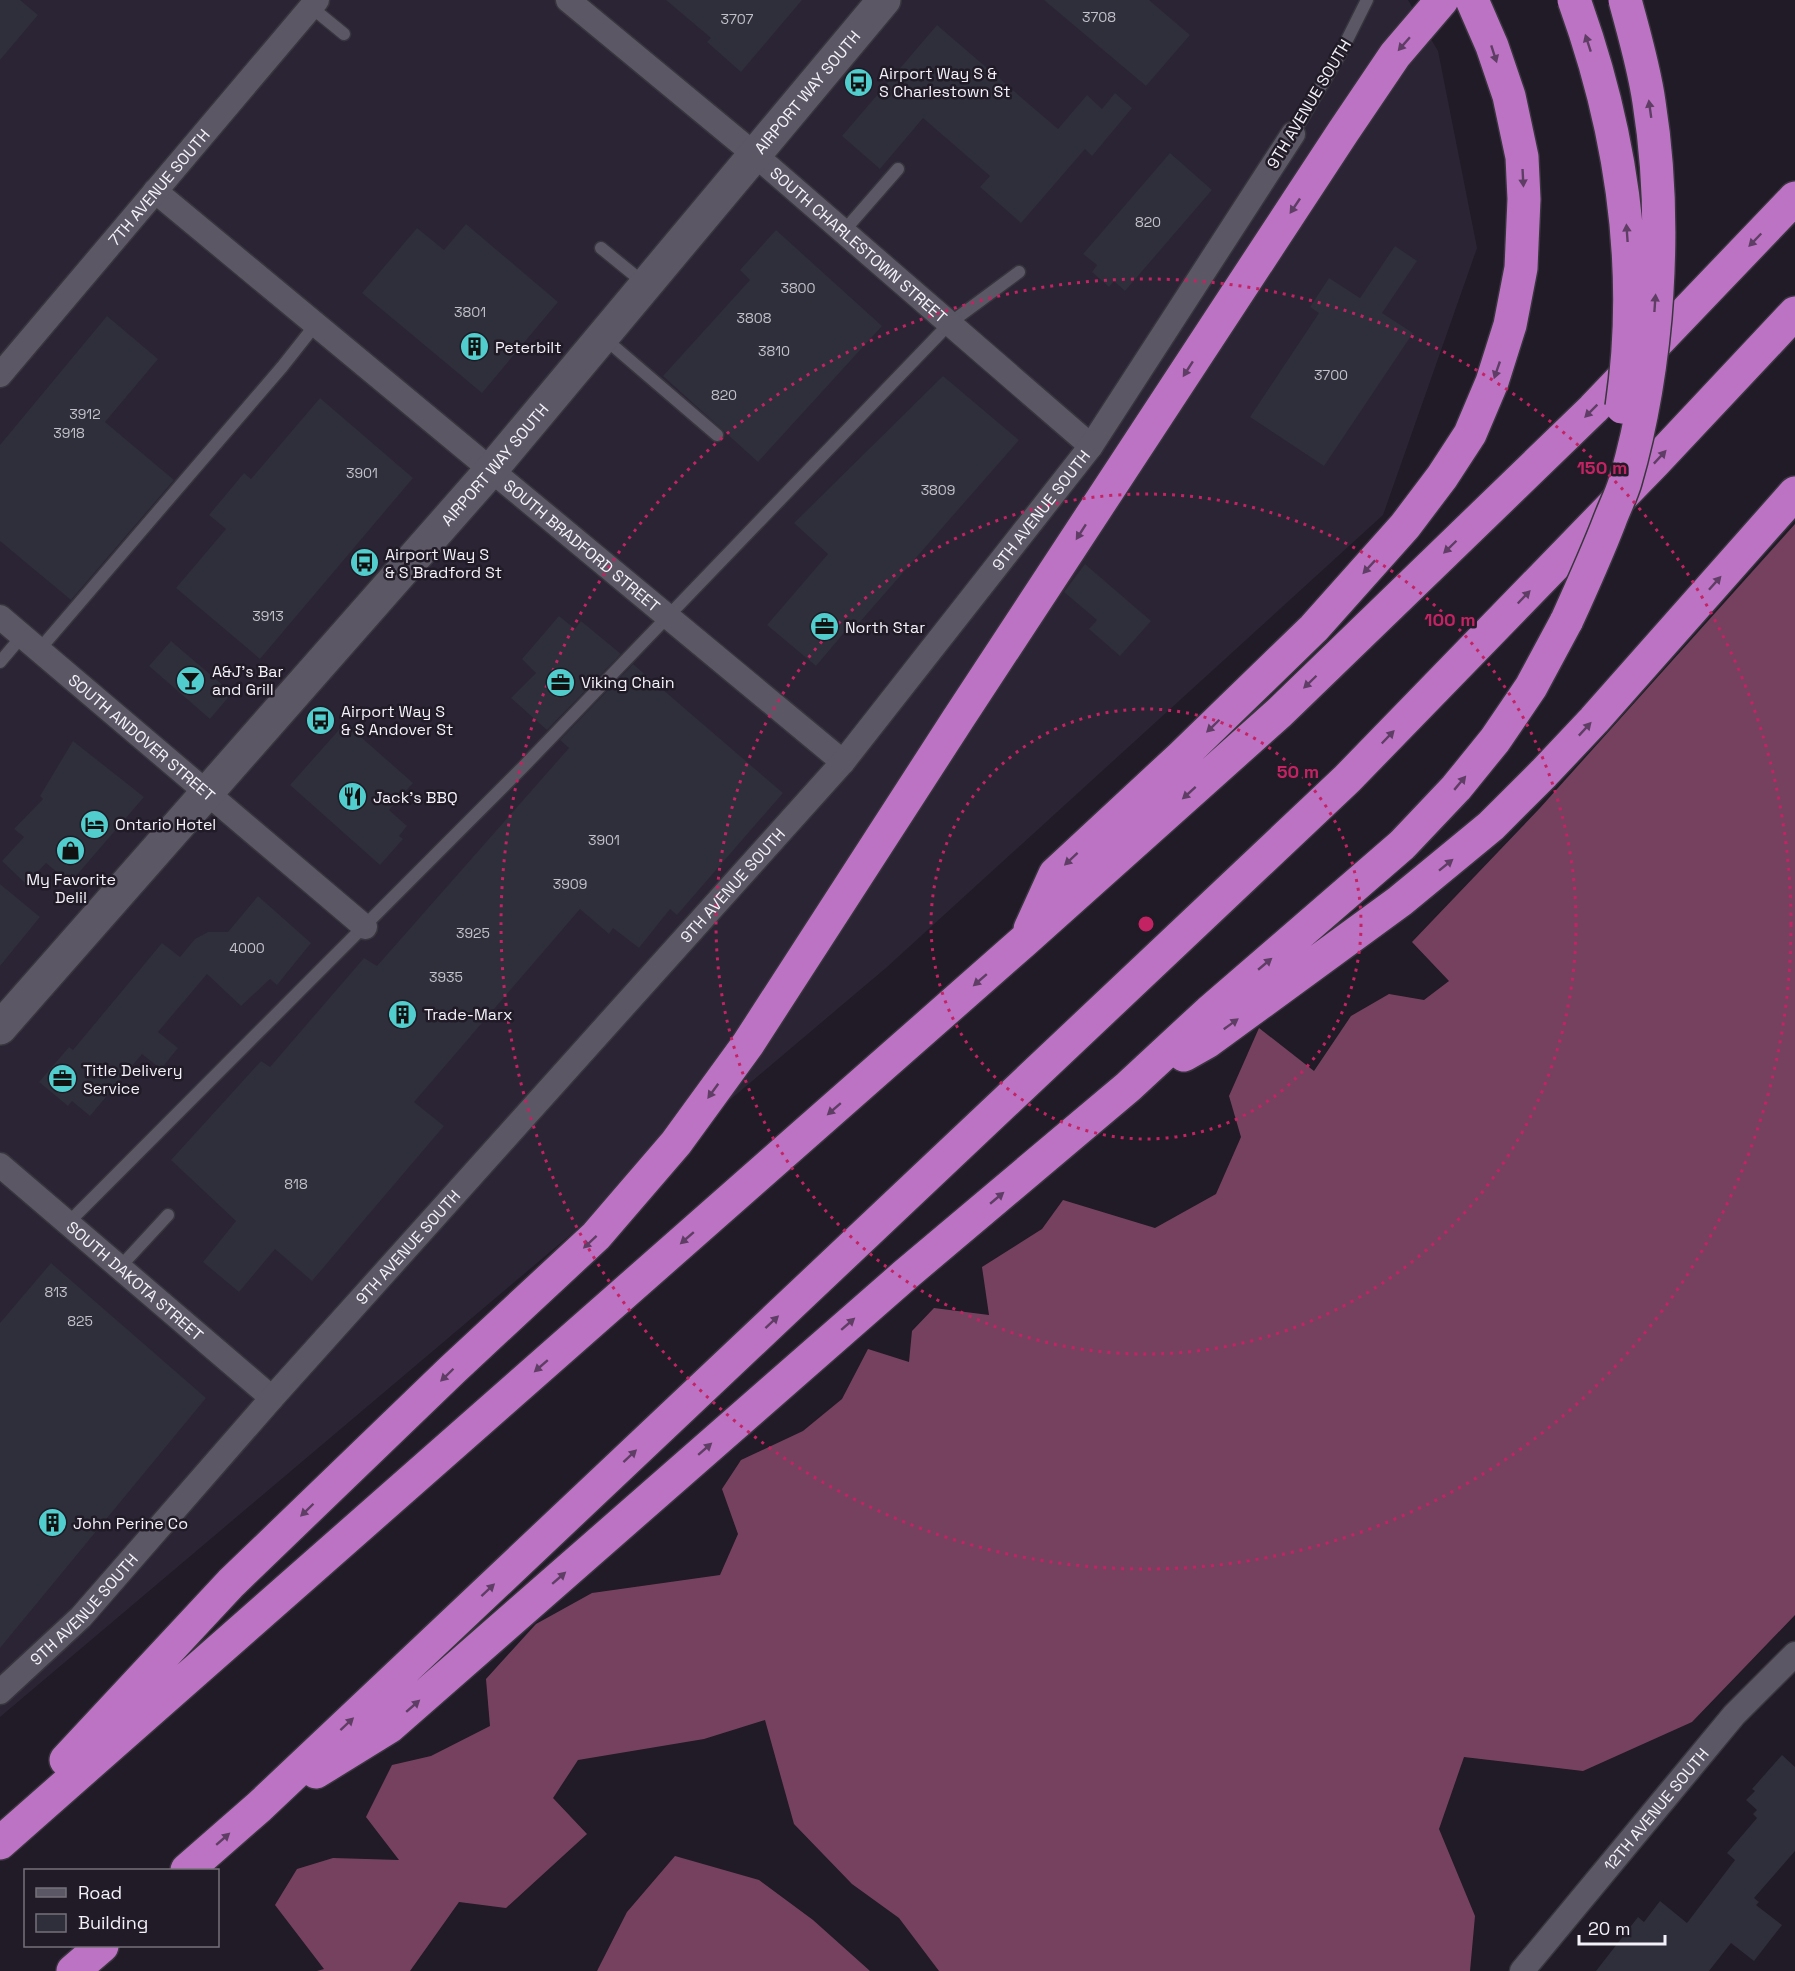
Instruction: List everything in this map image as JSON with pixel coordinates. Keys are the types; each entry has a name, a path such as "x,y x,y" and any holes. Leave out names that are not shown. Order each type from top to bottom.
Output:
{"highway":[{"path":"0,1830 231,1583 452,1370 596,1236 676,1143 748,1044 964,709 1331,150 1395,56 1442,0"},
{"path":"1024,941 1055,874 1255,685 1332,608 1425,501 1470,434 1499,363 1510,325 1521,268 1524,200 1522,157 1509,96 1492,46 1472,0"},
{"path":"1567,620 1597,525 1619,429 1624,394 1629,308 1626,225 1616,154 1598,74 1574,0"},
{"path":"259,1807 389,1727 846,1327 1128,1087 1209,1012 1374,869 1438,808 1495,740 1531,687 1591,570 1626,480 1641,416 1650,358 1659,235 1656,162 1645,77 1626,0"},
{"path":"0,1843 1024,941 1280,712 1593,409 1795,198"},
{"path":"188,1869 259,1807 1347,779 1655,462 1795,313"},
{"path":"1128,1087 1207,1042 1400,901 1470,845 1544,773 1795,493"},
{"path":"73,1971 101,1947"}],"main road":[{"name":"AIRPORT WAY SOUTH","path":"0,1028 491,470 884,0"}],"street":[{"name":"SOUTH CHARLESTOWN STREET","path":"568,0 754,154 1091,446"},
{"name":"7TH AVENUE SOUTH","path":"0,375 314,4"},
{"name":"9TH AVENUE SOUTH","path":"0,1692 81,1617 272,1398 843,762 1091,446 1293,134"},
{"name":"SOUTH BRADFORD STREET","path":"155,191 843,762"},
{"name":"SOUTH ANDOVER STREET","path":"0,617 365,927"},
{"name":"SOUTH DAKOTA STREET","path":"0,1165 272,1398"},
{"name":"12TH AVENUE SOUTH","path":"1522,1971 1734,1715 1795,1654"}],"lane":[{"name":"9TH AVENUE SOUTH","path":"1293,134 1340,54 1367,0"},
{"path":"314,4 344,34"},
{"path":"843,232 898,169"},
{"path":"601,248 645,285"},
{"path":"68,1223 365,927 668,617 950,323 1019,272"},
{"path":"0,662 31,643 282,367 316,324"},
{"path":"602,337 717,435"},
{"path":"120,1267 168,1215"}],"shaded area":[{"path":"0,0 1408,0 1438,51 1477,248 1383,515 887,967 0,1717"},
{"path":"1795,524 1795,1615 1692,1722 1583,1771 1464,1757 1439,1829 1475,1916 1470,1971 939,1971 899,1918 852,1884 794,1824 765,1720 704,1739 578,1760 553,1798 587,1834 506,1908 459,1902 410,1971 317,1971 324,1969 275,1905 297,1869 333,1858 399,1860 366,1817 392,1765 431,1756 490,1726 486,1679 536,1624 592,1593 720,1575 738,1534 722,1489 741,1460 803,1431 842,1399 868,1349 909,1362 912,1331 934,1308 989,1315 982,1267 1042,1229 1063,1200 1155,1228 1216,1194 1241,1137 1229,1096 1259,1028 1314,1071 1351,1016 1389,994 1424,1000 1449,981 1412,942 1540,808"},
{"path":"675,1856 759,1880 813,1920 870,1971 597,1971 627,1912"}],"building":[{"path":"0,0 20,0 38,15 0,60"},
{"path":"666,0 802,0 741,72 707,42 711,38"},
{"path":"1044,0 1149,0 1190,35 1146,86"},
{"path":"937,25 1058,129 1087,95 1102,109 1115,93 1132,108 1092,156 1085,149 1021,223 980,187 990,176 923,118 880,169 842,136"},
{"path":"1170,153 1212,190 1125,291 1114,281 1109,287 1092,272 1097,265 1083,254"},
{"name":"Peterbilt","path":"466,224 558,302 482,393 362,293 417,228 444,250"},
{"path":"776,230 882,326 758,462 663,376 750,280 740,270"},
{"path":"1395,246 1417,261 1382,313 1413,333 1324,466 1250,417 1319,313 1310,307 1329,278 1360,298"},
{"path":"107,316 158,359 105,422 174,480 71,600 0,541 0,445"},
{"path":"943,376 1019,440 852,631 848,628 816,666 767,625 828,554 794,523"},
{"path":"320,398 413,478 260,659 176,588 226,529 209,515 244,473 251,479"},
{"path":"1085,564 1151,621 1120,656 1089,629 1097,620 1064,592"},
{"name":"Viking Chain","path":"559,616 575,629 581,621 621,654 547,730 511,698 536,673 522,659"},
{"name":"A&J's Bar and Grill","path":"171,641 232,693 210,719 149,666"},
{"name":"Trade-Marx","path":"633,664 783,793 677,915 670,909 639,948 613,928 609,934 580,909 414,1102 444,1126 312,1281 275,1249 239,1292 203,1262 236,1221 171,1160 261,1061 270,1067 364,958 377,966 569,748 560,740"},
{"name":"Jack's BBQ","path":"345,723 413,783 389,810 407,826 399,836 403,839 380,865 290,785"},
{"path":"73,741 144,797 70,883 46,863 26,884 2,861 24,837 14,829 43,799 40,796"},
{"path":"0,884 40,917 0,966"},
{"path":"258,896 311,943 277,985 270,979 241,1006 207,974 158,1032 178,1048 161,1069 142,1054 90,1116 72,1101 68,1106 39,1082 69,1047 73,1050 162,943 180,957 195,939 208,932 228,932"},
{"name":"John Perine Co","path":"51,1263 206,1398 0,1648 0,1323"},
{"path":"1782,1755 1795,1767 1795,1851 1754,1898 1759,1902 1756,1905 1782,1925 1754,1961 1731,1943 1709,1971 1596,1971 1638,1917 1644,1922 1660,1901 1687,1923 1735,1860 1727,1853 1757,1818 1753,1814 1757,1810 1746,1800 1755,1791 1752,1789"}],"place":[{"name":"Airport Way S & S Charlestown St","path":"858,82"},
{"name":"Peterbilt","path":"474,347"},
{"name":"Airport Way S & S Bradford St","path":"364,563"},
{"name":"North Star","path":"824,627"},
{"name":"A&J's Bar and Grill","path":"191,680"},
{"name":"Viking Chain","path":"560,682"},
{"name":"Airport Way S & S Andover St","path":"320,720"},
{"name":"Jack's BBQ","path":"352,797"},
{"name":"Ontario Hotel","path":"94,824"},
{"name":"My Favorite Deli!","path":"71,851"},
{"name":"Trade-Marx","path":"403,1014"},
{"name":"Title Delivery Service","path":"62,1079"},
{"name":"John Perine Co","path":"52,1523"}]}
